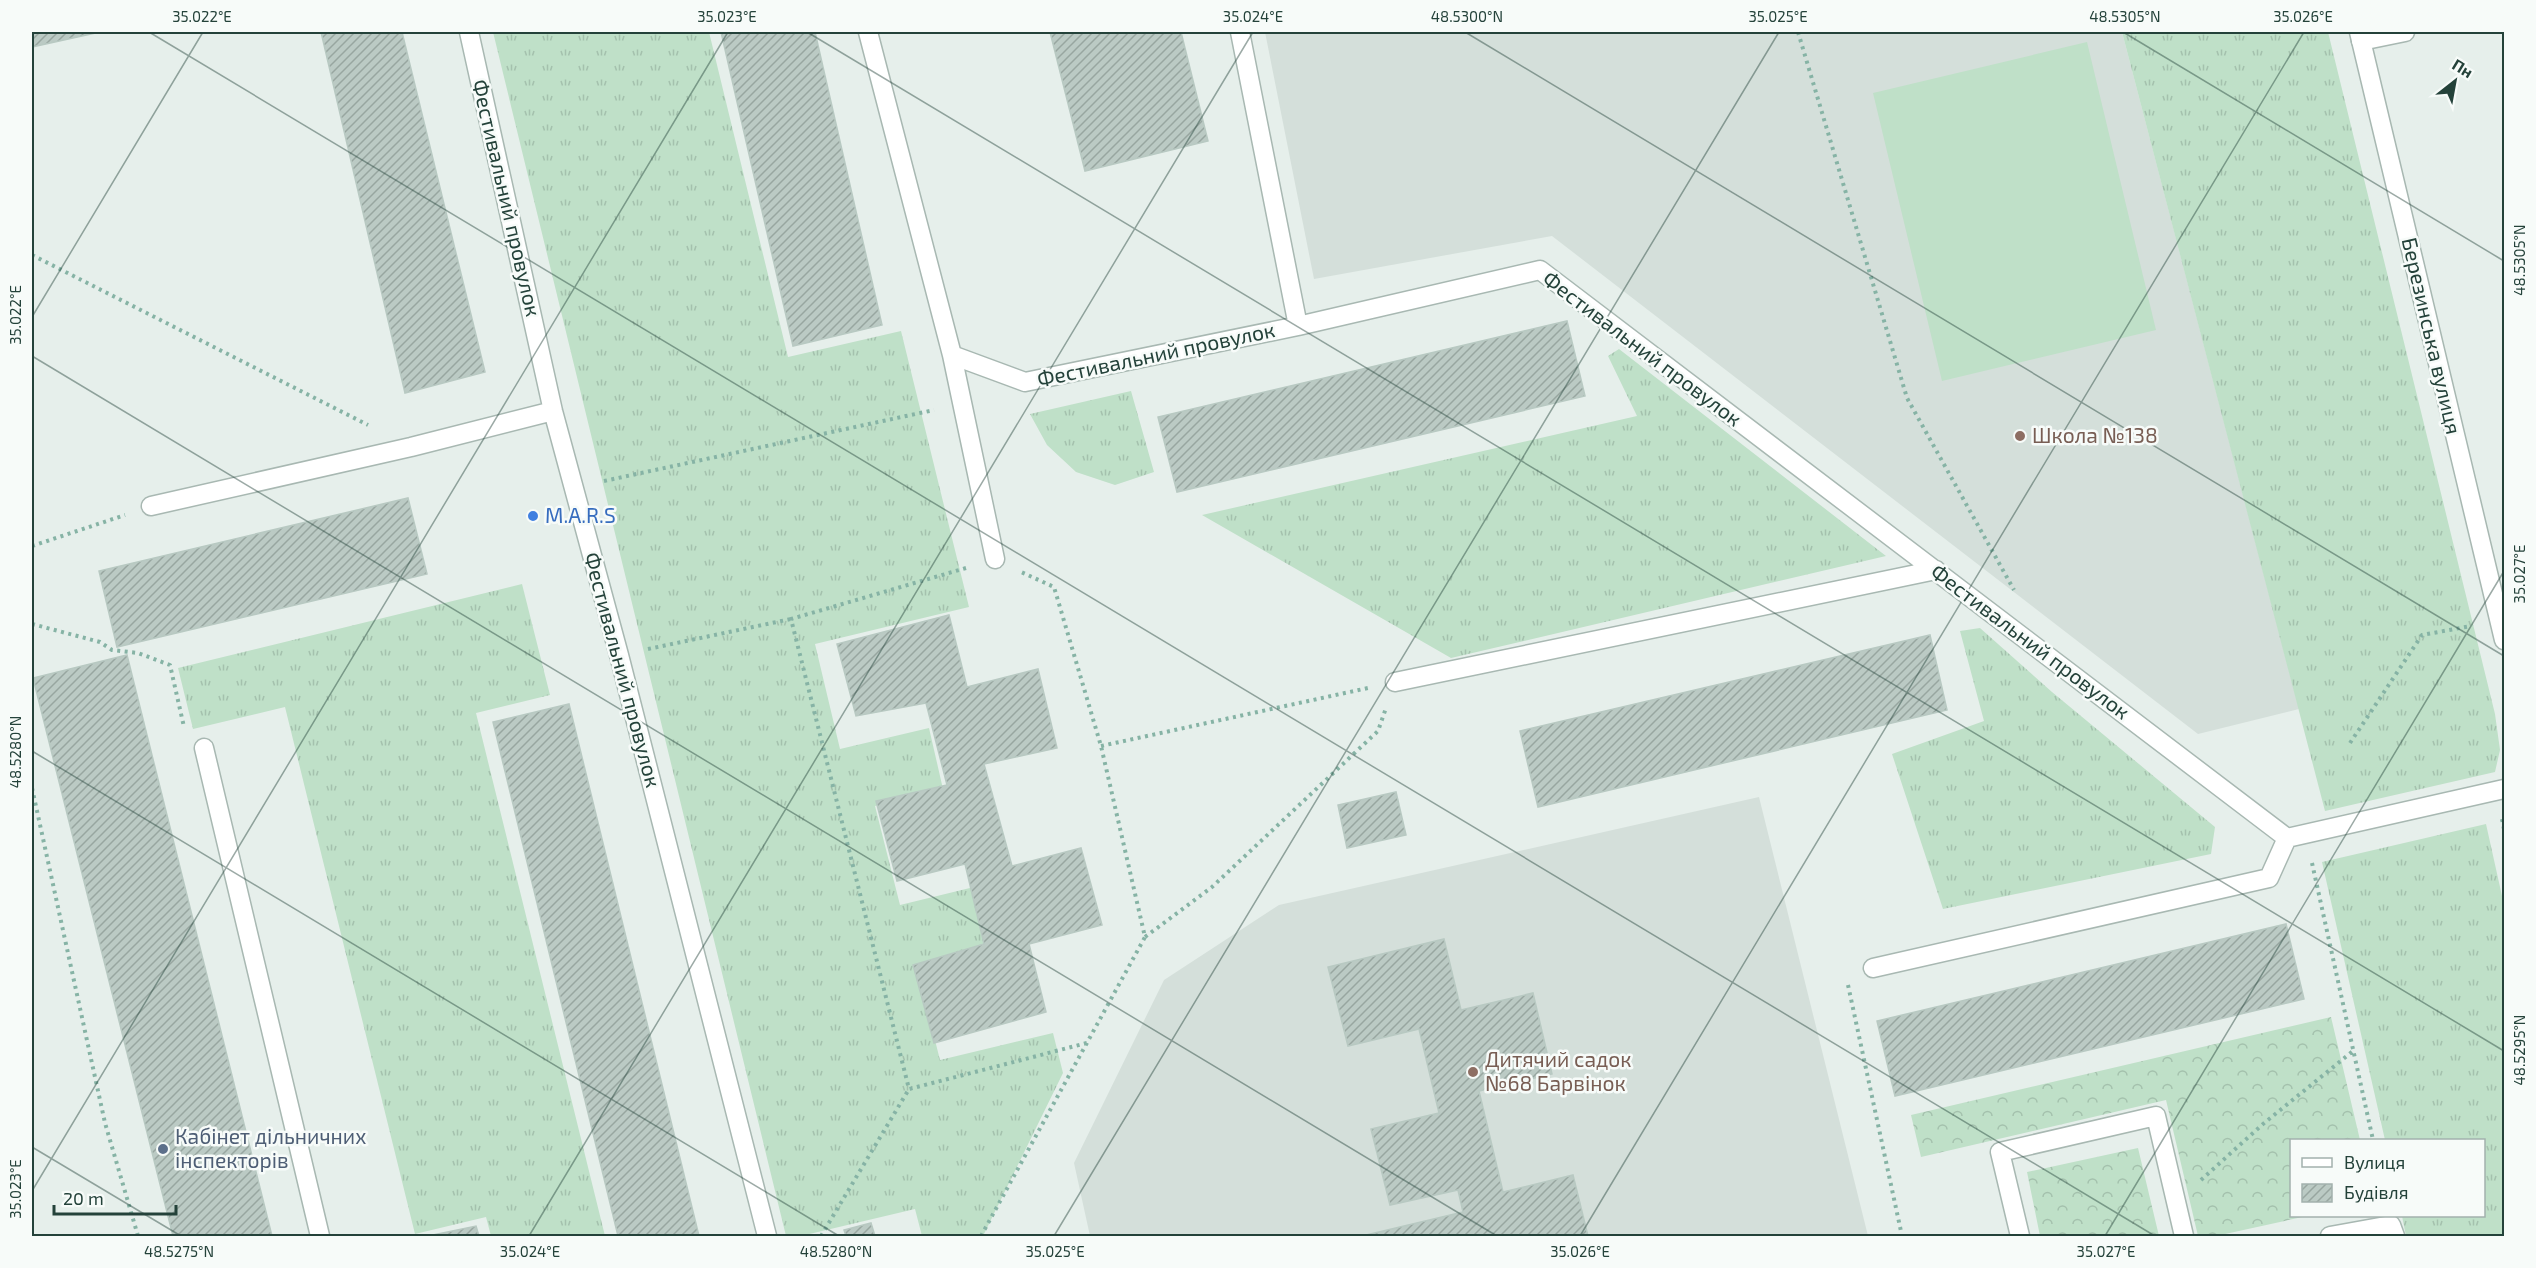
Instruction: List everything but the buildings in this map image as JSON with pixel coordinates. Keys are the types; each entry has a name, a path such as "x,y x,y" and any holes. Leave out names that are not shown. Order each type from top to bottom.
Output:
{"street":[{"name":"Фестивальний провулок","path":"469,32 553,411 619,655 766,1236"},
{"path":"868,32 952,356 995,560"},
{"path":"1240,32 1298,326"},
{"path":"2360,36 2405,32"},
{"name":"Березинська вулиця","path":"2360,36 2505,640"},
{"name":"Фестивальний провулок","path":"952,356 1025,382 1298,326 1540,270 2287,838"},
{"path":"151,506 411,447 553,411"},
{"path":"1395,682 1936,570"},
{"path":"204,748 320,1236"},
{"path":"1873,968 2269,878 2287,838 2505,789"},
{"path":"2020,1236 2000,1152 2156,1116 2184,1236"},
{"path":"2330,1236 2391,1225 2395,1236"}],"path":[{"path":"1798,32 1907,398 2016,593 1995,615"},
{"path":"32,255 411,447"},
{"path":"574,488 962,405"},
{"path":"32,546 151,506"},
{"path":"619,655 791,620 995,560 1054,587 1101,747 1145,937"},
{"path":"791,620 909,1089"},
{"path":"2350,743 2422,635 2499,621"},
{"path":"32,624 100,642 112,650 138,653 170,665 189,750 204,748"},
{"path":"1101,747 1395,682"},
{"path":"981,1236 1145,937 1212,887 1378,731 1395,682"},
{"path":"32,788 105,1123 138,1236"},
{"path":"2306,834 2373,1139"},
{"path":"1873,968 1845,970 1902,1236"},
{"path":"821,1236 909,1089 1087,1043"},
{"path":"2176,1203 2263,1124 2353,1051"}],"shaded area":[{"name":"Школа №138","path":"1265,32 2122,32 2299,709 2198,734 1552,236 1314,279"},
{"name":"Дитячий садок №68 Барвінок","path":"1759,797 1868,1236 1090,1236 1074,1163 1164,980 1279,905"}],"green space":[{"path":"493,32 709,32 788,357 901,331 969,607 815,644 840,749 929,728 943,789 875,806 900,905 974,887 989,946 916,965 940,1060 1053,1033 1063,1073 983,1236 922,1236 915,1209 801,1236 786,1236"},
{"path":"2122,32 2328,32 2495,714 2500,750 2495,772 2325,811"},
{"path":"2087,42 2156,330 1942,381 1873,93"},
{"path":"1619,349 1886,556 1451,658 1202,515 1637,416 1608,356"},
{"path":"1131,391 1154,472 1115,485 1076,472 1047,445 1030,414"},
{"path":"522,584 550,695 476,713 605,1236 491,1236 486,1217 415,1234 285,707 193,729 178,668"},
{"path":"1980,628 2052,692 2215,827 2211,854 1943,909 1892,754 1984,721 1960,631"},
{"path":"2486,824 2504,905 2504,1236 2406,1236 2402,1217 2485,1217 2485,1139 2385,1139 2322,862"},
{"path":"2331,1017 2360,1139 2290,1139 2290,1217 2302,1217 2216,1236 2198,1236 2166,1100 1921,1157 1911,1115"},
{"path":"2138,1148 2159,1236 2040,1236 2027,1172"}],"place":[{"name":"Школа №138","path":"2020,436"},
{"name":"M.A.R.S","path":"533,516"},
{"name":"Дитячий садок №68 Барвінок","path":"1473,1072"},
{"name":"Кабінет дільничних інспекторів","path":"163,1149"}]}
